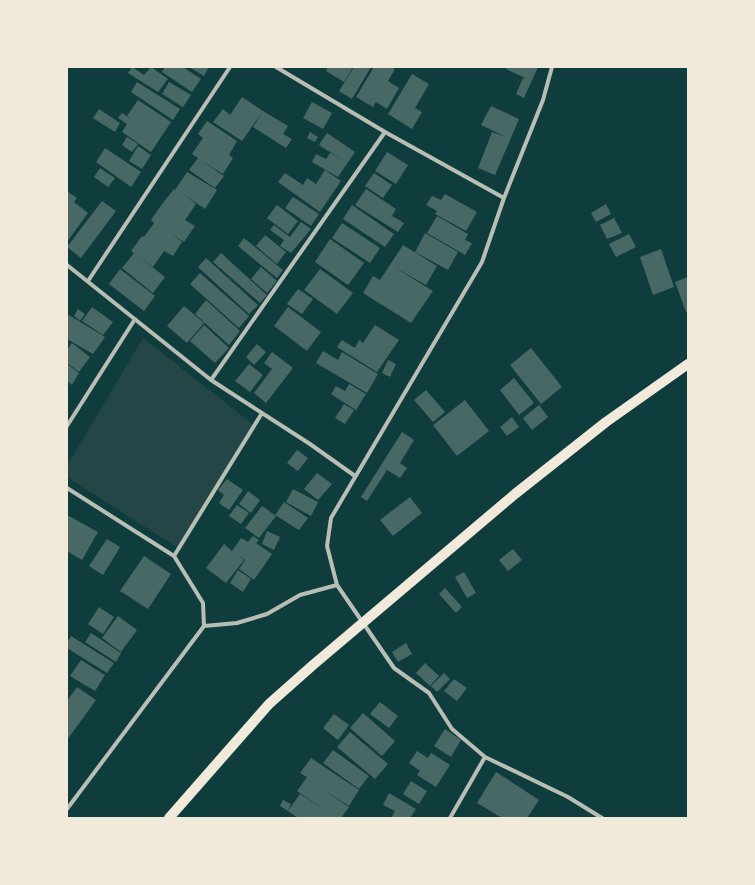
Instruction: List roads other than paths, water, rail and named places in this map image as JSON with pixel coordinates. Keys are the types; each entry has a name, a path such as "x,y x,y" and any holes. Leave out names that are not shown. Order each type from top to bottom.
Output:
{"main road":[{"path":"169,818 269,704 515,494 606,422 688,364"}],"street":[{"path":"88,281 230,67"},
{"path":"276,67 386,132 504,198"},
{"path":"552,67 543,100 504,198 482,262 331,518 327,546 337,585 362,624 394,668 428,693 452,730 485,757 568,797 602,818"},
{"path":"212,380 386,132"},
{"path":"67,265 212,380 355,476"},
{"path":"67,426 134,319"},
{"path":"174,556 262,413"},
{"path":"67,488 174,556 203,603 204,626 67,809"},
{"path":"204,626 237,623 267,614 300,595 337,585"},
{"path":"450,818 485,757"}]}
